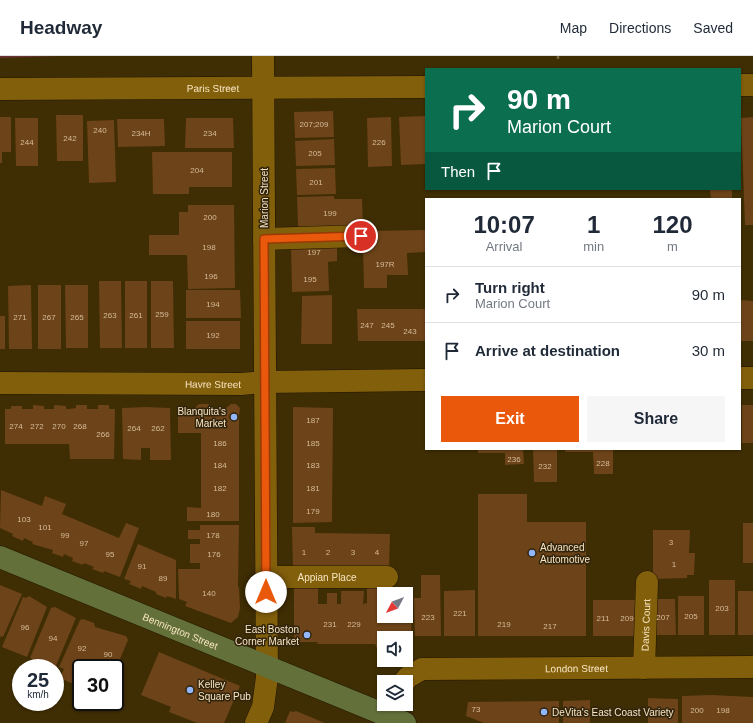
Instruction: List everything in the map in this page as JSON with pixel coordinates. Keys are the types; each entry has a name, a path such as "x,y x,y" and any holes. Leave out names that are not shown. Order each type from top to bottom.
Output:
{"main road":[{"name":"Bennington Street","path":"0,557 266,666 377,705"},
{"name":"Bennington Street","path":"391,711 406,723"}],"street":[{"name":"Marion Street","path":"256,723 265,697 267,577 264,382 263,56"},
{"path":"741,85 753,85"},
{"name":"Paris Street","path":"0,89 425,87"},
{"path":"264,239 361,236"},
{"path":"741,378 753,378"},
{"name":"Havre Street","path":"0,383 241,384 264,382 425,380"},
{"name":"Appian Place","path":"267,577 387,577"},
{"name":"Davis Court","path":"644,668 647,582"},
{"name":"London Street","path":"412,675 422,669 753,667"}],"shaded area":[{"path":"0,56 60,56 0,58"}],"building":[{"path":"333,111 334,137 295,138 294,112"},
{"path":"56,115 83,115 83,161 57,161"},
{"path":"425,116 425,164 401,165 399,117"},
{"path":"0,117 11,117 11,152 2,152 2,163 0,163"},
{"path":"391,117 392,166 368,167 367,118"},
{"path":"753,117 753,225 745,225 741,118"},
{"path":"15,118 38,118 38,166 16,166"},
{"path":"186,118 233,118 234,148 185,148"},
{"path":"117,119 164,119 165,146 118,147"},
{"path":"114,120 116,182 89,183 87,121"},
{"path":"334,139 335,165 296,166 295,141"},
{"path":"152,152 232,152 232,187 189,187 189,194 153,194"},
{"path":"335,168 336,194 297,195 296,169"},
{"path":"710,190 732,190 732,198 711,198"},
{"path":"334,196 334,199 362,199 363,226 298,227 297,197"},
{"path":"188,205 234,205 235,288 188,289 187,255 149,255 149,235 179,235 179,212 188,212"},
{"path":"425,230 425,252 407,253 408,275 387,275 387,288 364,288 363,246 368,246 368,231"},
{"path":"337,241 337,261 328,262 329,291 292,292 291,243"},
{"path":"99,281 121,281 122,348 100,348"},
{"path":"125,281 147,281 147,348 125,348"},
{"path":"151,281 173,281 174,348 151,348"},
{"path":"31,285 32,349 9,349 8,286"},
{"path":"38,285 61,285 61,349 38,349"},
{"path":"65,285 88,285 88,348 66,348"},
{"path":"186,290 240,290 241,318 186,318"},
{"path":"332,295 332,344 301,344 302,296"},
{"path":"741,300 753,301 753,341 741,341"},
{"path":"357,309 425,309 425,341 358,341"},
{"path":"0,316 5,316 5,349 0,349"},
{"path":"186,321 240,321 240,349 186,349"},
{"path":"199,404 208,404 212,409 226,408 231,404 236,404 240,408 239,521 187,521 187,507 201,508 201,433 178,433 178,408 195,408"},
{"path":"33,405 44,406 44,409 54,409 54,405 66,406 66,409 69,409 76,408 76,405 87,405 87,409 98,409 98,405 109,405 109,409 115,409 114,459 70,459 69,444 5,444 5,409 11,409 11,406 22,406 22,409 33,409"},
{"path":"742,405 753,405 753,443 742,443"},
{"path":"293,407 333,408 332,522 293,523"},
{"path":"122,408 170,408 171,460 150,460 150,448 141,448 141,460 123,459"},
{"path":"478,450 523,450 524,464 505,465 505,453 478,453"},
{"path":"533,450 557,450 557,482 534,482"},
{"path":"565,450 613,450 613,474 594,474 593,452 565,452"},
{"path":"1,490 42,506 45,496 66,504 62,514 119,538 126,523 139,528 120,577 104,571 103,573 92,569 94,567 84,563 83,565 72,561 73,558 64,554 63,557 52,553 53,550 32,544 33,542 24,538 23,541 0,528"},
{"name":"Advanced Automotive","path":"478,494 527,494 527,522 586,522 586,636 478,636"},
{"path":"743,523 753,523 753,563 743,563"},
{"path":"200,525 239,525 238,587 240,608 238,617 231,623 185,606 187,602 179,599 178,569 200,569 200,563 190,563 190,544 200,544 200,539 188,539 188,530 200,530"},
{"path":"292,527 315,527 315,533 390,534 389,571 293,571"},
{"path":"653,530 690,530 689,553 695,553 694,575 687,575 687,578 653,579"},
{"path":"138,544 176,560 176,599 167,596 166,598 142,586 141,589 129,584 131,581 124,579"},
{"path":"421,575 440,575 441,636 415,636 414,598 421,598"},
{"path":"709,580 735,580 735,635 709,635"},
{"path":"294,582 318,582 318,604 327,604 327,593 337,593 337,604 341,604 341,591 364,591 363,604 367,603 367,584 382,584 382,587 377,587 377,623 412,623 411,631 377,631 377,648 375,644 317,644 318,642 294,642"},
{"path":"0,585 22,594 3,637 1,636 0,639"},
{"path":"475,590 475,636 444,636 444,591"},
{"path":"738,591 753,591 753,635 738,635"},
{"path":"29,596 47,607 27,657 2,647 23,597 26,598"},
{"path":"678,596 704,596 704,635 678,635"},
{"path":"650,599 675,599 676,635 650,635"},
{"path":"593,600 639,600 640,636 593,636"},
{"path":"55,607 76,618 59,659 32,659 30,658 51,608"},
{"path":"83,619 94,623 95,627 126,636 128,640 120,659 72,659 72,683 64,680 64,659 63,659 80,620"},
{"name":"Kelley Square Pub","path":"159,652 240,686 224,723 197,723 169,712 171,707 141,695"},
{"path":"711,695 753,697 753,723 682,723 682,696"},
{"path":"648,698 678,699 678,723 648,723"},
{"path":"590,700 590,723 563,723 563,701"},
{"path":"559,701 559,723 484,723 466,716 468,702"},
{"path":"290,711 296,711 325,723 285,723"}],"place":[{"name":"Blanquita's Market","path":"234,417"},
{"name":"Advanced Automotive","path":"532,553"},
{"name":"East Boston Corner Market","path":"307,635"},
{"name":"Kelley Square Pub","path":"190,690"},
{"name":"DeVita's East Coast Variety","path":"544,712"}],"route":[{"path":"266,592 264,239 361,236"}]}
